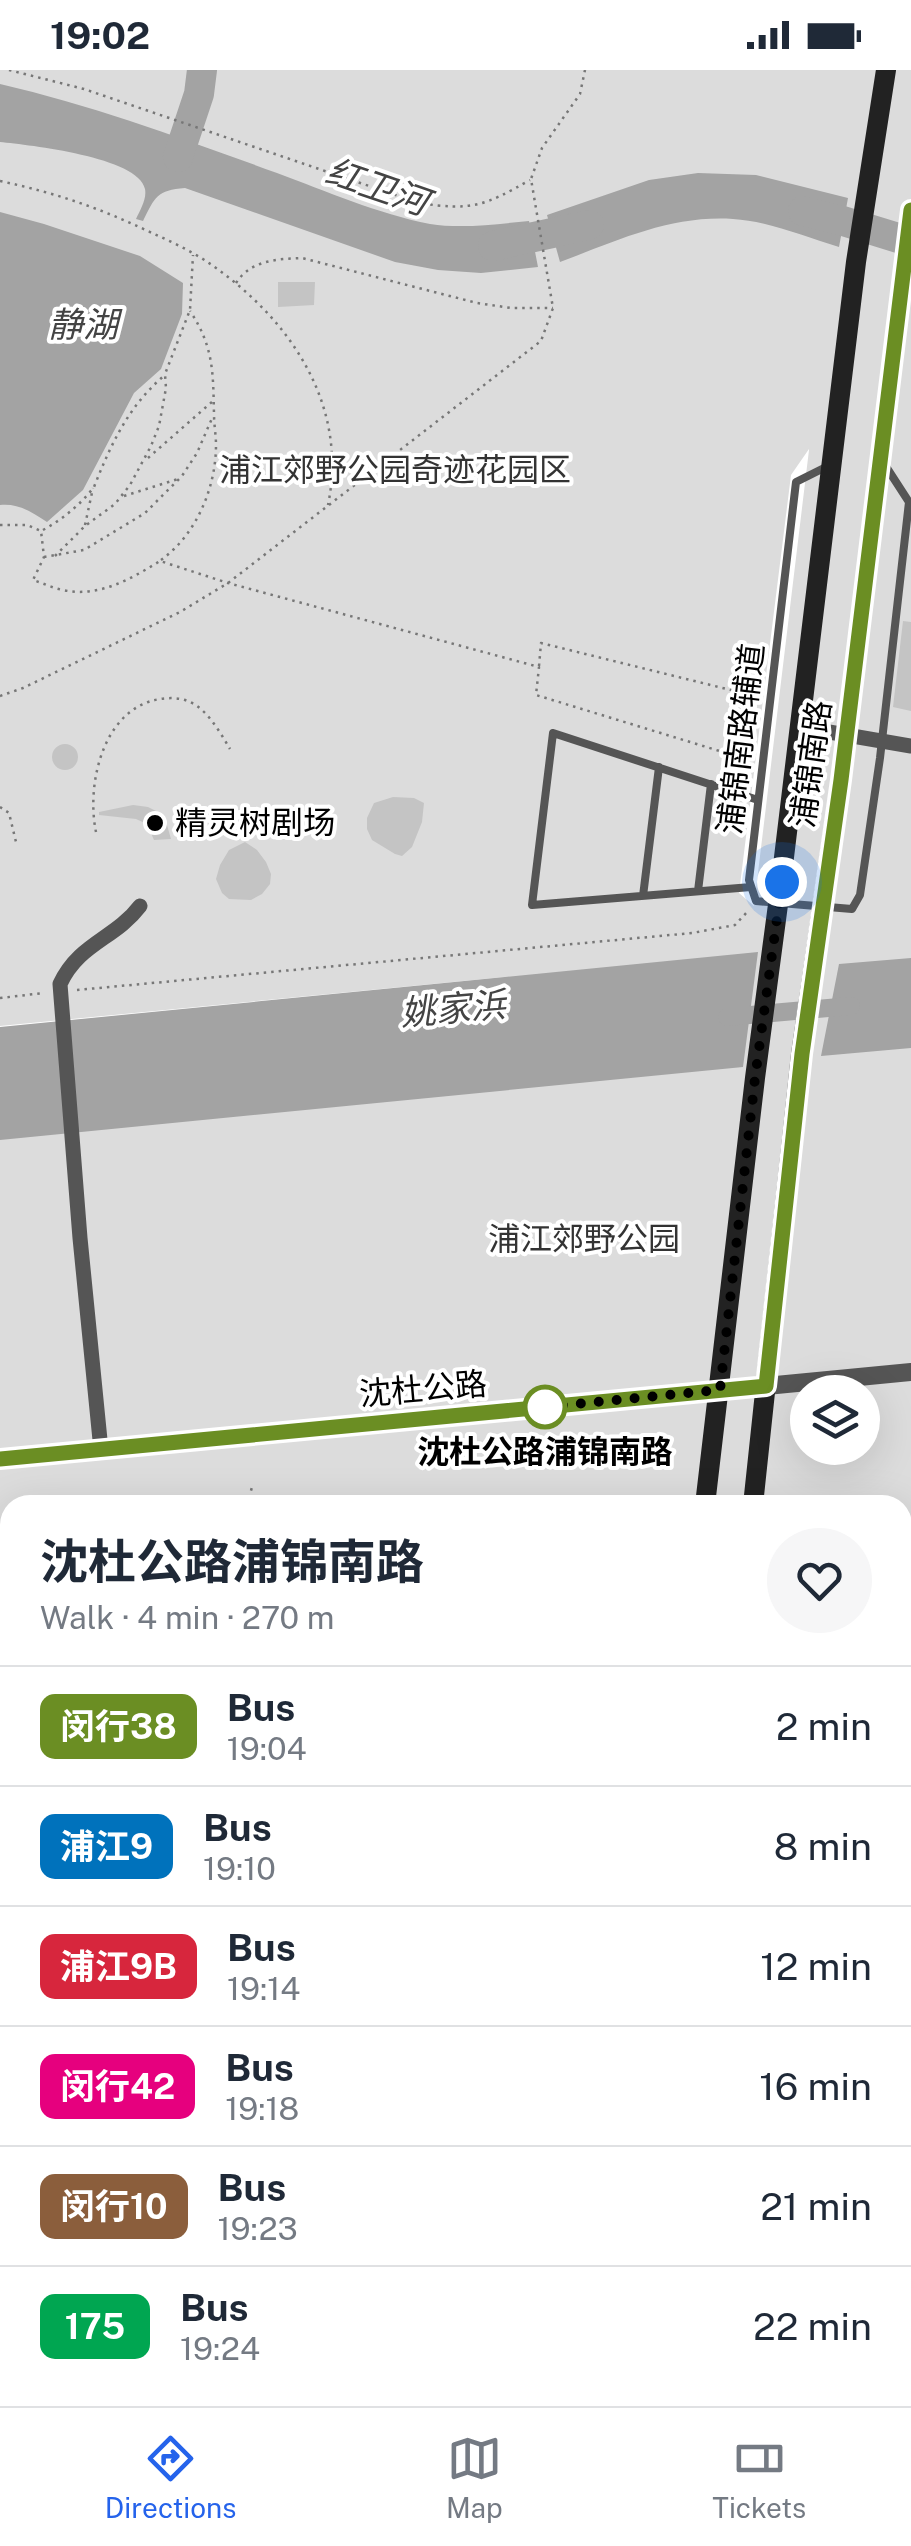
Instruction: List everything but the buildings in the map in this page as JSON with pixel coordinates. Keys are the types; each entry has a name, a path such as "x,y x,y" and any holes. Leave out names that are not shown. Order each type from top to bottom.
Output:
{"main road":[{"path":"706,1495 856,262 886,70"},
{"name":"浦锦南路","path":"754,1495 802,1054 911,212"}],"street":[{"path":"800,727 911,746"},
{"path":"101,1450 59,988 79,956 127,922 140,906"},
{"name":"沈杜公路","path":"0,1460 911,1372"}],"lane":[{"path":"756,901 852,908 860,895 882,742 908,502 880,458"},
{"name":"浦锦南路辅道","path":"756,901 749,880 796,482 832,464"},
{"path":"751,886 532,906 553,733 758,800"},
{"path":"643,896 659,767"},
{"path":"698,891 711,784"}],"path":[{"path":"10,70 84,89 419,203 465,207 490,202 531,180"},
{"path":"0,696 180,612 228,583 541,341 554,308 531,180 542,148 580,94 585,70"},
{"path":"0,181 84,202 142,228 193,254 264,309 300,356 324,404 333,448 328,506"},
{"path":"55,556 120,498 143,462 159,426 166,374 190,310 193,254"},
{"path":"236,284 244,271 257,265 302,258 477,303 554,308"},
{"path":"42,531 44,557 32,580 67,591 88,592 112,586 160,561 187,535 208,492 216,446 214,370 202,328 190,310"},
{"path":"85,526 94,487 124,422 137,400 166,374"},
{"path":"143,462 214,400"},
{"path":"44,557 84,550 145,513 197,453 214,414"},
{"path":"120,498 179,478"},
{"path":"42,531 70,512 94,487"},
{"path":"0,524 27,525 42,531"},
{"path":"160,561 539,667"},
{"path":"755,762 536,695 542,643 770,700"},
{"path":"96,832 92,815 102,754 114,728 131,711 150,700 174,696 196,704 230,749"},
{"path":"0,807 9,813 16,842"},
{"path":"78,990 692,932 736,925 756,901"},
{"path":"0,998 59,988"},
{"path":"250,1495 252,1486"}],"green space":[{"path":"0,70 911,70 911,1495 0,1495 0,1032 515,976 0,1026","holes":["809,449 754,906 739,893 791,475"]}],"water":[{"path":"0,84 140,124 411,220 454,226 529,221 538,267 481,273 395,262 185,188 163,193 143,221 136,219 145,189 138,178 124,169 81,155 0,142"},
{"path":"698,173 756,175 848,198 839,247 760,223 710,219 644,231 560,262 547,215 649,180"},
{"name":"静湖","path":"0,212 140,256 183,283 182,314 161,369 134,393 83,490 47,522 19,507 0,505"},
{"path":"758,952 743,1067 0,1140 0,1027"},
{"path":"911,958 911,1048 821,1056 839,964"}],"waterway":[{"path":"178,157 199,94 202,70"},
{"name":"红卫河","path":"803,211 911,242"},
{"name":"红卫河","path":"493,246 589,225"},
{"name":"姚家浜","path":"727,1017 851,1006"}],"bus line":[{"name":"闵行38","path":"0,1459 766,1386 802,1054 841,780 911,210"}],"place":[{"name":"精灵树剧场","path":"155,823"},
{"name":"沈杜公路浦锦南路","path":"545,1407"}],"route":[{"path":"545,1407 720,1390 755,1078 782,882"}],"park label":[{"name":"浦江郊野公园奇迹花园区","path":"395,470"},
{"name":"浦江郊野公园","path":"584,1239"}]}
